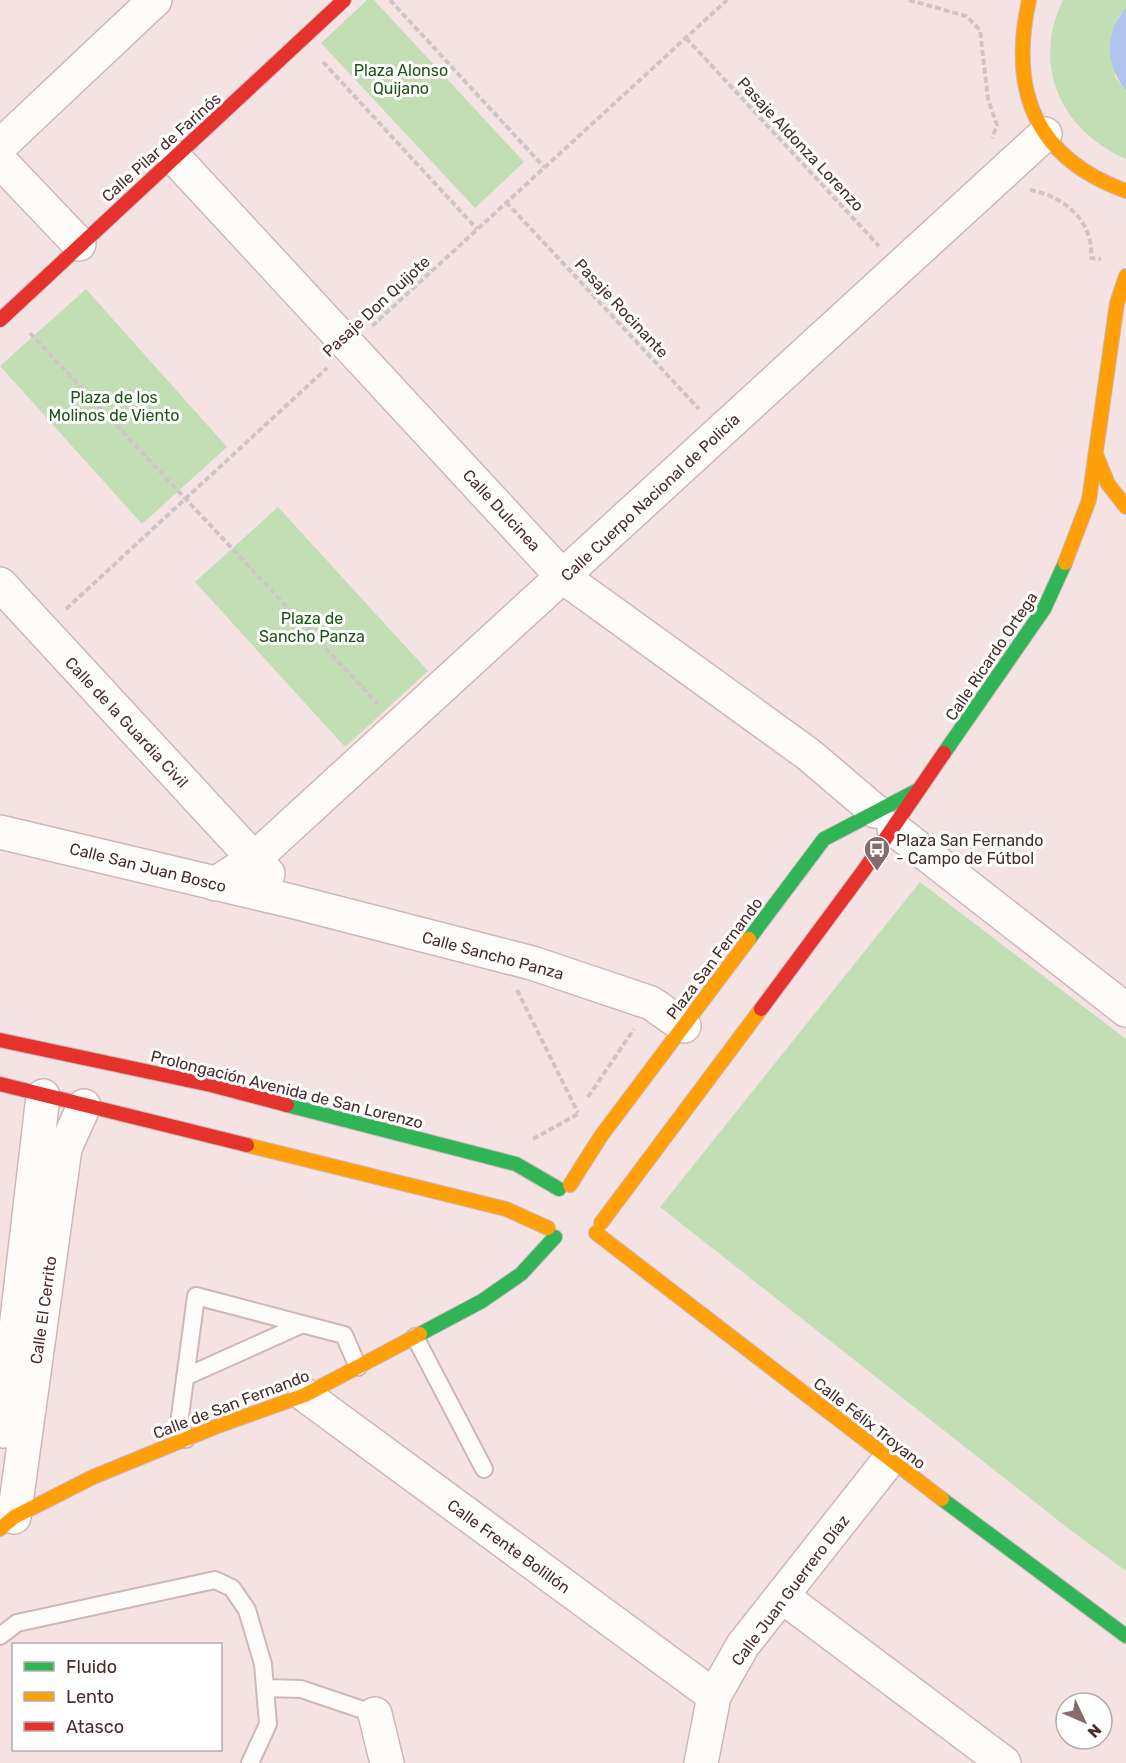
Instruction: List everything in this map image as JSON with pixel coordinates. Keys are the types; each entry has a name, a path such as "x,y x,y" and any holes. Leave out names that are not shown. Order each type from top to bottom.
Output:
{"street":[{"path":"0,146 155,0"},
{"name":"Calle Pilar de Farinós","path":"5,315 344,0"},
{"path":"1029,0 1022,23 1019,62 1027,99 1045,134 1063,155 1085,173 1126,191"},
{"path":"1010,10 1022,23"},
{"name":"Calle Cuerpo Nacional de Policía","path":"215,884 254,859 1045,134"},
{"name":"Calle Dulcinea","path":"174,157 351,345 563,577 808,754 884,820 1126,1010"},
{"path":"0,161 79,244"},
{"name":"Calle Ricardo Ortega","path":"884,820 918,790 1044,609 1075,541 1089,500 1097,457 1117,303 1126,276"},
{"path":"1097,457 1102,476 1112,492 1126,507"},
{"path":"1075,541 1097,526"},
{"name":"Calle de la Guardia Civil","path":"0,584 295,902"},
{"name":"Plaza San Fernando","path":"595,1232 884,820 918,790"},
{"name":"Plaza San Fernando","path":"561,1192 824,839 884,820"},
{"name":"Calle San Juan Bosco","path":"0,832 295,902"},
{"name":"Calle Sancho Panza","path":"295,902 500,955 651,1003 684,1026"},
{"name":"Prolongación Avenida de San Lorenzo","path":"0,1040 212,1085 505,1161 516,1164 561,1192"},
{"path":"0,1084 506,1209 556,1236"},
{"name":"Calle El Cerrito","path":"0,1461 43,1096"},
{"name":"Calle El Cerrito","path":"7,1523 64,1148 84,1106"},
{"path":"556,1236 544,1218 561,1192"},
{"path":"595,1232 603,1211 599,1200"},
{"name":"Calle Félix Troyano","path":"595,1232 889,1460 1126,1636"},
{"name":"Calle de San Fernando","path":"7,1523 93,1477 186,1439 306,1395 482,1301 521,1274 556,1236"},
{"name":"Calle Frente Bolillón","path":"306,1395 714,1696"},
{"name":"Calle Juan Guerrero Díaz","path":"701,1763 714,1696 743,1645 889,1460"},
{"path":"783,1597 1004,1763"},
{"path":"375,1714 387,1763"}],"lane":[{"path":"186,1439 179,1424 196,1296 344,1335 358,1367"},
{"path":"185,1377 303,1324"},
{"path":"415,1337 484,1469"},
{"path":"0,1636 17,1623 215,1580 232,1588 247,1610 263,1664 267,1688 268,1724 250,1763"},
{"path":"267,1688 301,1689 375,1714"}],"path":[{"path":"390,0 544,167"},
{"name":"Pasaje Don Quijote","path":"43,631 727,0"},
{"name":"Pasaje Aldonza Lorenzo","path":"686,38 898,268"},
{"path":"303,40 477,229"},
{"name":"Pasaje Rocinante","path":"506,202 720,431"},
{"path":"5,315 185,500 399,727"},
{"path":"500,955 578,1113 651,1003"}],"green space":[{"name":"Plaza Alonso Quijano","path":"367,0 374,0 524,162 475,208 321,43"},
{"path":"1063,0 1126,0 1126,8 1118,18 1115,77 1126,91 1126,159 1103,147 1084,131 1069,114 1058,93 1052,71 1050,48 1054,24"},
{"name":"Plaza de los Molinos de Viento","path":"86,289 227,447 142,524 0,366"},
{"name":"Plaza de Sancho Panza","path":"278,507 428,671 345,747 195,582"},
{"path":"920,882 1126,1039 1126,1571 1069,1529 660,1207"}],"water":[{"path":"1126,8 1126,91 1114,71 1110,50 1113,29"}],"traffic: fast":[{"path":"944,753 1044,609 1065,563"},
{"path":"749,939 824,839 918,790"},
{"path":"287,1105 516,1164 559,1189"},
{"path":"420,1334 482,1301 521,1274 555,1237"},
{"path":"942,1499 1126,1636"}],"traffic: slow":[{"path":"1029,0 1024,33 1023,64 1027,92 1036,117 1050,140 1070,160 1095,177 1126,191"},
{"path":"1065,563 1089,500 1117,303 1126,276"},
{"path":"1097,457 1108,484 1126,507"},
{"path":"570,1185 601,1136 749,939"},
{"path":"601,1223 761,1009"},
{"path":"247,1145 506,1209 548,1228"},
{"path":"596,1233 942,1499"},
{"path":"0,1529 14,1517 93,1477 215,1427 305,1395 420,1334"}],"traffic: jam":[{"path":"0,320 344,0"},
{"path":"761,1009 864,870 944,753"},
{"path":"0,1040 211,1085 287,1105"},
{"path":"0,1084 247,1145"}],"place":[{"name":"Plaza San Fernando - Campo de Fútbol","path":"877,872"}]}
